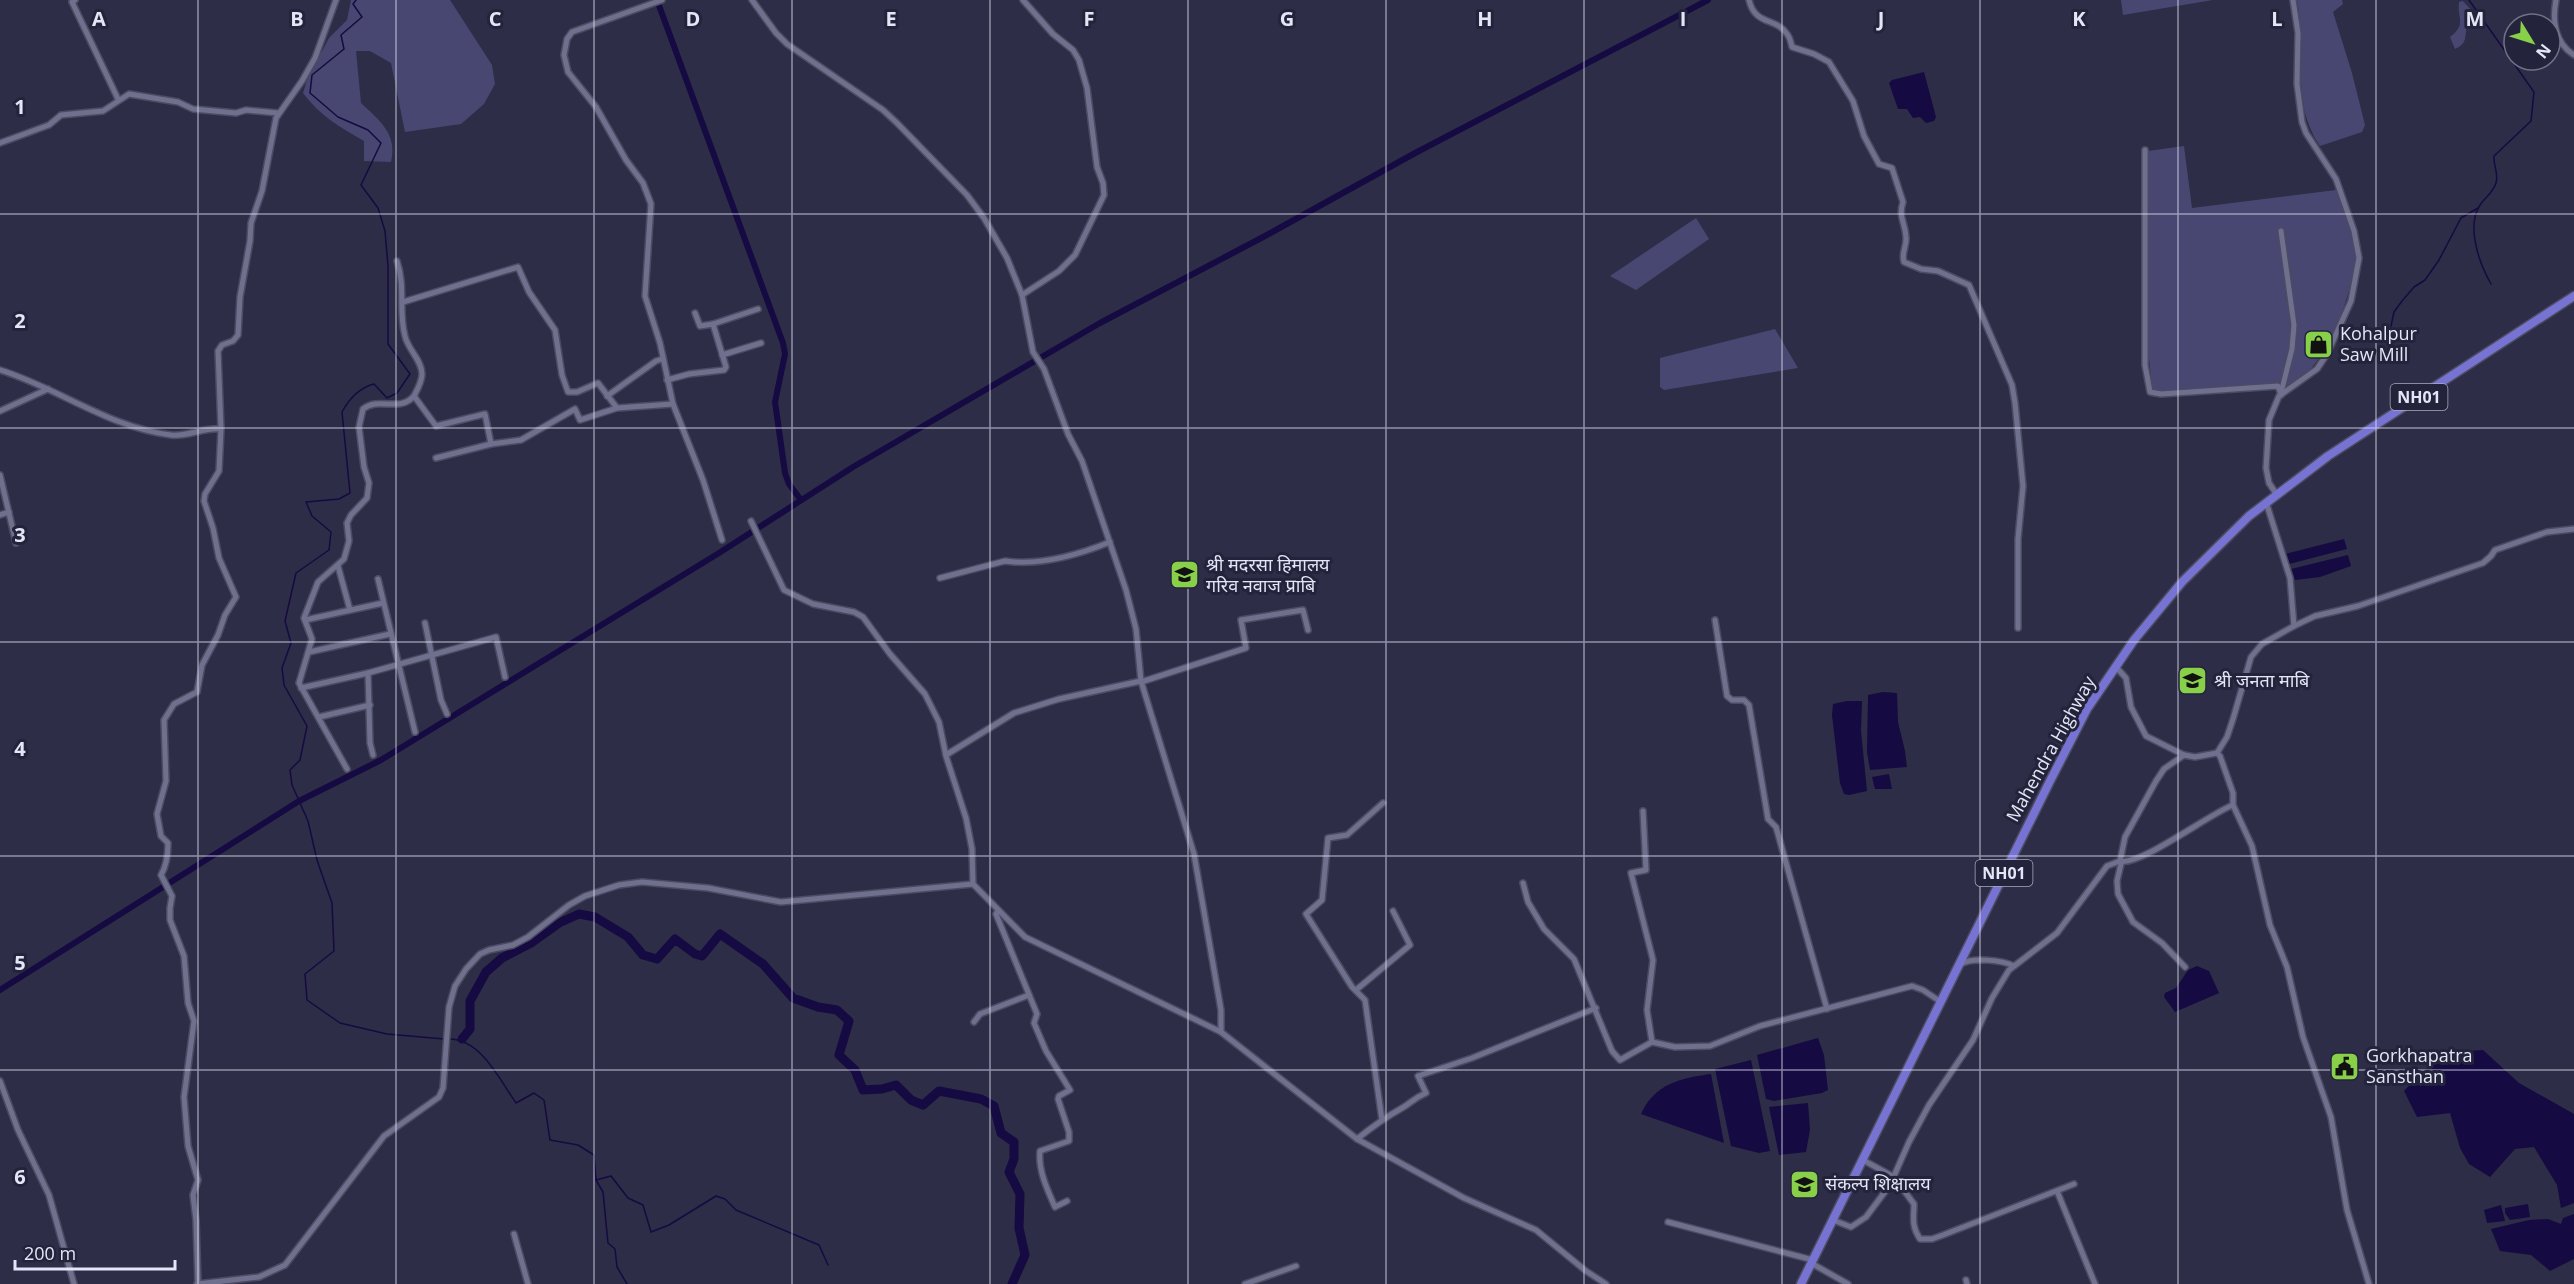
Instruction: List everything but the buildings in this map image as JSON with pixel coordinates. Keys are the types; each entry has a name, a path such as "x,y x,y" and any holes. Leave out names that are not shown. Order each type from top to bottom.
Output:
{"highway":[{"name":"Mahendra Highway","path":"1801,1284 2071,740 2087,710 2134,640 2182,582 2266,502 2328,456 2574,296"}],"street":[{"path":"75,0 72,2 118,99"},
{"path":"336,0 325,34 308,71 278,113 262,192 251,223 240,297 239,332 235,339 222,345 218,351 221,429 219,474 206,491 204,501 213,528 219,558 236,597 226,612 218,635 202,665 197,692 174,704 164,720 166,781 157,814 160,836 168,843 165,867 161,875 172,896 170,920 184,956 188,1002 194,1021 184,1097 189,1146 198,1180 193,1195 197,1235 197,1284 259,1277 285,1265 384,1136 439,1096 443,1088 449,1007 455,987 466,969 480,954 513,945 528,937 569,905 585,896 619,885 642,882 708,888 781,902 858,893 940,889 973,884"},
{"path":"662,0 572,32 567,39 564,55 568,72 597,107 626,160 643,183 651,204 645,296 660,343 673,405 703,480 723,540"},
{"path":"752,0 776,33 788,44 883,110 967,195 998,240 1022,294 1033,352 1044,369 1068,434 1082,461 1133,615 1141,681 1194,854 1221,1010 1221,1032"},
{"path":"1022,294 1059,272 1075,255 1104,195 1097,167 1087,88 1079,60 1073,50 1047,28 1023,0"},
{"path":"1749,0 1757,16 1787,33 1792,47 1815,54 1829,62 1853,101 1864,136 1879,164 1892,168 1903,202 1900,211 1906,236 1902,253 1904,262 1921,269 1938,272 1969,285 1984,316 2012,386 2017,419 2023,486 2018,521 2018,628"},
{"path":"2281,395 2317,369 2327,354 2350,301 2359,258 2354,231 2336,179 2306,133 2302,122 2296,84 2298,33 2293,0"},
{"path":"2556,0 2554,19 2556,29 2560,41 2574,55"},
{"path":"0,143 49,125 61,115 103,111 127,94 178,102 192,109 236,113 246,110 278,113"},
{"path":"2145,150 2145,364 2150,392 2161,394 2278,386 2281,395"},
{"path":"2277,495 2269,483 2266,468 2269,420 2281,395 2292,348 2294,325 2281,231"},
{"path":"347,769 301,688 300,674 312,639 305,621 307,607 318,582 338,566 347,551 349,541 346,523 351,515 363,505 369,493 369,483 360,445 360,415 363,409 371,403 400,405 414,396 422,372 419,362 405,339 401,320 403,283 397,261"},
{"path":"403,302 518,267 529,292 555,330 562,375 568,392 577,392 598,384 617,408"},
{"path":"695,313 700,327 758,309"},
{"path":"667,380 689,374 722,371 726,367 713,324"},
{"path":"722,356 761,344"},
{"path":"607,396 662,359"},
{"path":"0,370 48,389 101,415 172,436 221,429"},
{"path":"0,411 48,389"},
{"path":"414,396 436,426 484,414 491,444"},
{"path":"436,458 491,444 521,440 575,409 580,420 617,408 673,405"},
{"path":"0,475 16,543"},
{"path":"2266,502 2290,579 2294,626"},
{"path":"0,515 9,512"},
{"path":"751,522 762,539 784,590 813,604 854,612 863,617 881,643 925,694 939,722 946,755 966,818 972,849 973,884 1025,937 1221,1032 1357,1139 1464,1198 1536,1230 1586,1271 1606,1284"},
{"path":"2116,667 2126,678 2130,707 2146,736 2184,755 2194,757 2217,753 2234,719 2251,657 2262,644 2315,616 2358,606 2483,562 2491,556 2494,550 2547,532 2574,529"},
{"path":"940,578 1005,561 1016,563 1064,557 1110,542"},
{"path":"338,566 350,610"},
{"path":"378,579 415,732"},
{"path":"305,621 383,603"},
{"path":"946,755 1014,713 1059,699 1141,681 1246,648 1241,620 1303,610 1308,630"},
{"path":"1715,620 1727,696 1732,700 1744,700 1749,705 1768,819 1776,827 1827,1009"},
{"path":"425,623 447,714"},
{"path":"309,652 390,634"},
{"path":"301,688 368,673 496,637 505,677"},
{"path":"368,673 370,743 373,755"},
{"path":"319,717 370,705"},
{"path":"2217,753 2233,793 2233,806 2252,846 2270,925 2288,967 2303,1037 2331,1117 2347,1210 2368,1284"},
{"path":"2184,755 2164,769 2124,837 2117,880 2118,894 2133,922 2162,944 2185,967"},
{"path":"1382,1119 1365,1000 1306,914 1322,900 1328,838 1347,836 1383,803"},
{"path":"1833,1221 1851,1227 1874,1208 1894,1177 1909,1142 1929,1105 1973,1040 2002,981 2014,966 2046,944 2057,933 2107,866 2135,859 2156,849 2208,817 2233,806"},
{"path":"1643,811 1646,870 1631,873 1653,960 1647,1010 1653,1042"},
{"path":"1523,883 1528,902 1544,929 1574,959 1612,1051 1620,1060 1653,1042 1675,1047 1710,1046 1760,1026 1912,986 1923,990 1941,1002"},
{"path":"998,911 996,914 998,922 1008,939 1015,964 1037,1014 1034,1023 1046,1051 1070,1090 1058,1099 1069,1132 1069,1141 1040,1150 1039,1156 1042,1172 1055,1207 1067,1201"},
{"path":"1356,990 1410,945 1393,911"},
{"path":"1959,966 1968,959 1999,960 2014,966"},
{"path":"974,1022 980,1014 1029,995"},
{"path":"1357,1139 1382,1119 1405,1106 1410,1099 1426,1093 1418,1076 1472,1058 1596,1008"},
{"path":"0,1081 18,1130 50,1195 74,1284"},
{"path":"1863,1160 1894,1177 1914,1204 1911,1216 1920,1239 1932,1239 2074,1184"},
{"path":"2057,1191 2095,1284"},
{"path":"1668,1222 1812,1262 1848,1284"},
{"path":"514,1234 528,1284"},
{"path":"1245,1284 1296,1266"}],"shaded area":[{"path":"351,0 450,0 492,65 495,84 484,104 461,124 405,132 391,63 370,51 356,51 361,103 385,128 392,143 391,162 364,161 364,141 323,114 303,93 307,80 329,38 347,20"},
{"path":"2121,0 2213,0 2123,15"},
{"path":"2297,0 2342,0 2343,4 2333,12 2365,125 2362,132 2320,146 2311,129 2302,93 2300,19"},
{"path":"2463,1 2480,20 2474,25 2467,26 2464,42 2455,49 2450,37 2460,25 2459,2"},
{"path":"1924,72 1936,117 1934,121 1926,123 1920,117 1913,118 1907,109 1898,109 1889,83 1892,80"},
{"path":"2184,146 2192,208 2336,190 2353,239 2354,271 2343,309 2324,350 2313,367 2300,379 2287,385 2163,393 2154,391 2152,387 2148,350 2148,151"},
{"path":"1696,218 1709,239 1636,290 1610,276"},
{"path":"1775,329 1798,368 1664,390 1660,387 1660,358"},
{"path":"2344,539 2347,549 2289,564 2285,554"},
{"path":"2348,555 2351,566 2320,577 2295,580 2291,569"},
{"path":"1883,692 1897,693 1898,722 1907,767 1870,770 1867,752 1868,695"},
{"path":"1862,701 1861,731 1867,791 1849,795 1844,794 1840,783 1832,715 1833,704"},
{"path":"1889,774 1892,789 1875,789 1872,777"},
{"path":"2197,966 2209,971 2219,993 2175,1012 2164,997 2165,993 2176,988 2188,970"},
{"path":"1818,1038 1824,1055 1828,1090 1774,1101 1766,1099 1757,1055"},
{"path":"2483,1050 2519,1083 2574,1114 2574,1203 2561,1208 2557,1185 2534,1147 2515,1149 2490,1177 2469,1164 2460,1148 2450,1113 2417,1117 2404,1091 2422,1072 2452,1052"},
{"path":"1751,1060 1770,1151 1759,1153 1731,1146 1715,1069"},
{"path":"1711,1074 1724,1143 1641,1114 1653,1096 1661,1089 1689,1078"},
{"path":"1808,1103 1810,1130 1806,1152 1779,1155 1769,1107"},
{"path":"2528,1204 2530,1217 2510,1220 2505,1213 2505,1208"},
{"path":"2501,1205 2505,1221 2487,1223 2484,1210"},
{"path":"2574,1214 2574,1259 2550,1271 2531,1255 2500,1251 2491,1229 2529,1220 2548,1219 2561,1224 2563,1218"}],"waterway":[{"path":"356,0 353,4 362,17 341,35 344,49 312,75 310,93 338,117 368,130 381,143 361,185 378,208 385,231 388,266 388,344 410,374 397,393 387,398 374,384 355,395 342,412 350,493 339,499 306,502 312,516 331,532 329,550 296,573 285,621 291,643 282,668 284,685 307,726 300,760 290,770 292,785 308,821 317,860 332,903 334,951 305,974 307,1000 340,1023 387,1034 444,1039"},
{"path":"657,0 783,343 785,354 775,402 785,473 789,484 801,500"},
{"path":"0,990 299,801 381,760 719,553 853,467 1100,323 1417,152 1708,0"},
{"path":"2469,0 2534,92 2531,121 2494,156 2496,183 2476,214 2474,223 2476,244 2482,266 2491,284"},
{"path":"2391,326 2394,312 2414,287 2425,280 2439,260 2461,218 2478,208"},
{"path":"462,1039 470,1029 470,1001 486,972 502,958 531,943 559,923 579,914 595,917 628,937 643,955 657,959 675,939 695,954 702,956 720,934 763,964 793,998 818,1007 837,1010 849,1021 839,1055 855,1070 863,1090 882,1089 896,1085 911,1100 923,1105 939,1091 981,1099 994,1106 1001,1133 1014,1142 1014,1159 1009,1172 1020,1194 1019,1228 1025,1255 1012,1284"},
{"path":"449,1039 460,1041 480,1053 496,1072 516,1103 534,1093 544,1100 550,1140 578,1145 594,1155 596,1180 611,1176 628,1198 643,1205 651,1232 669,1225 716,1196 725,1199 736,1210 819,1245 828,1265"},
{"path":"596,1180 603,1192 608,1243 615,1249 617,1267 627,1284"}],"place":[{"name":"Kohalpur Saw Mill","path":"2319,344"},
{"name":"श्री मदरसा हिमालय गरिव नवाज प्राबि","path":"1185,575"},
{"name":"श्री जनता माबि","path":"2193,681"},
{"name":"Gorkhapatra Sansthan","path":"2345,1066"},
{"name":"संकल्प शिक्षालय","path":"1804,1184"}]}
